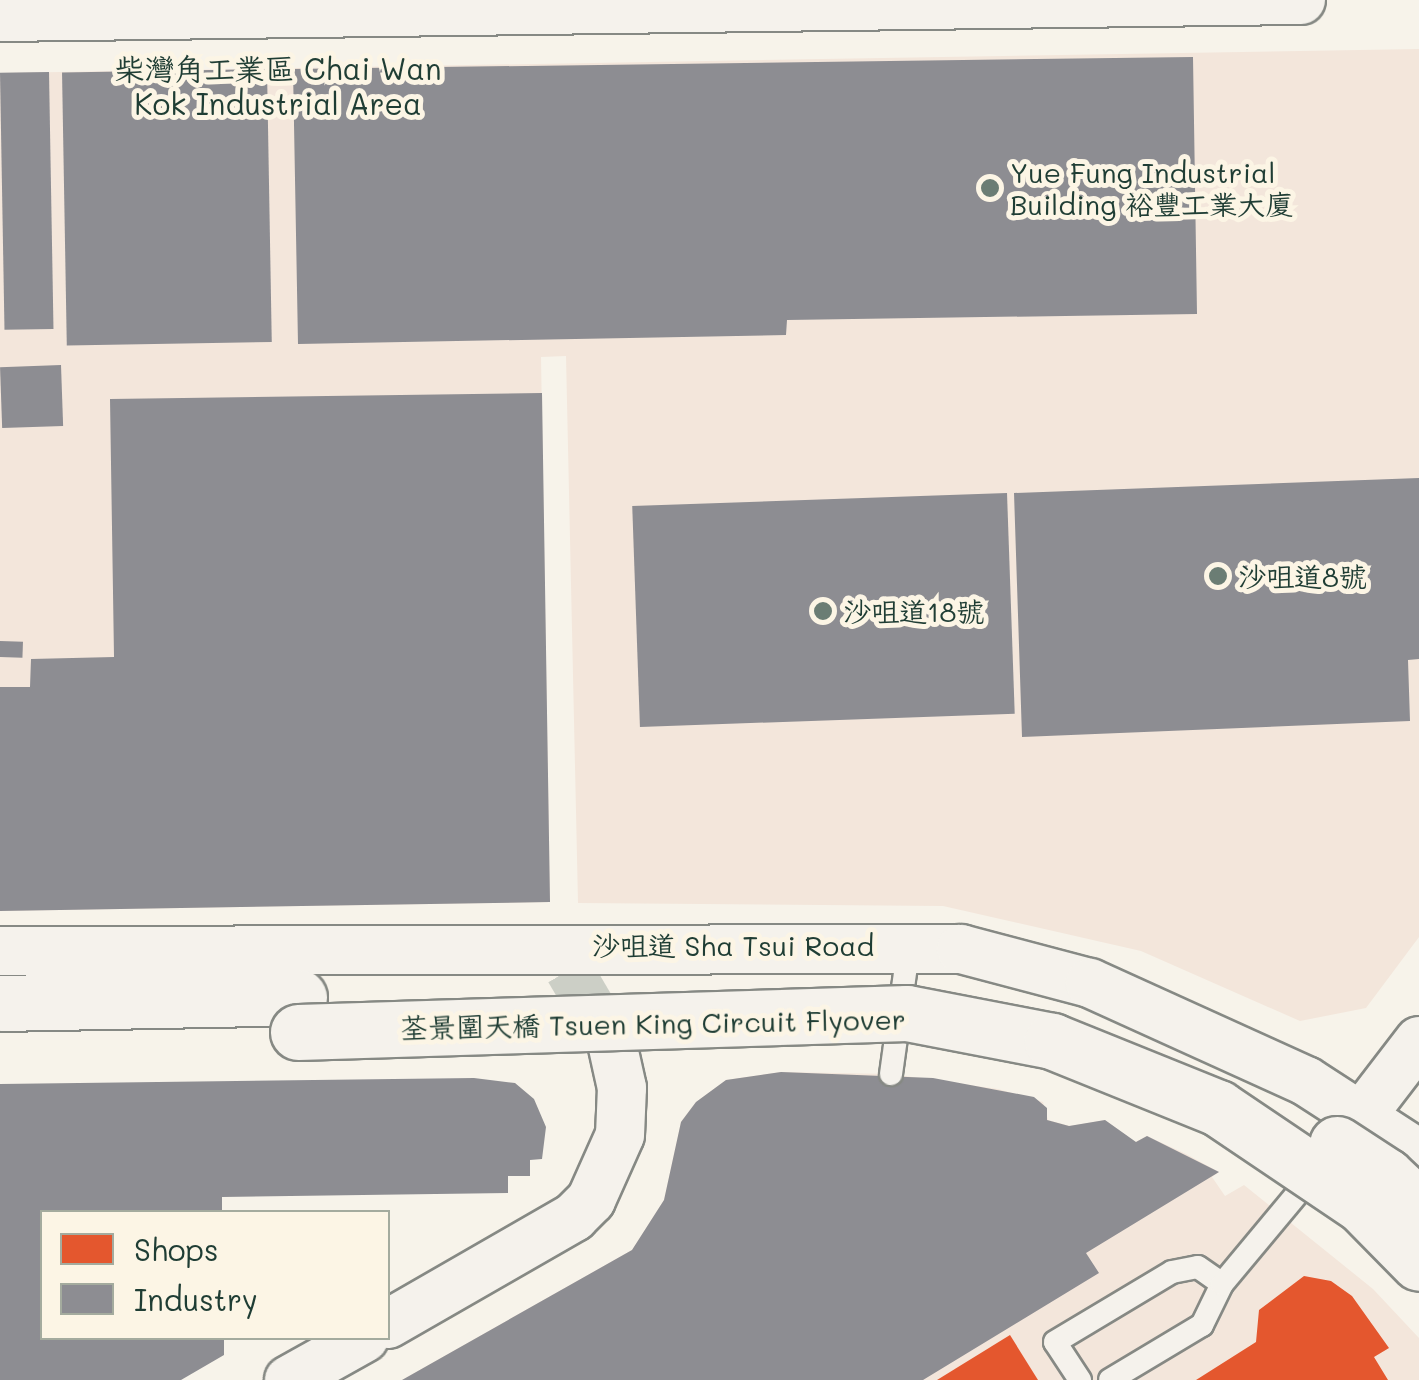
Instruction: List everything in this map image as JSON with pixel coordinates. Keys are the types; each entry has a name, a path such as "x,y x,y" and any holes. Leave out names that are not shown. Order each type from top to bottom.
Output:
{"street":[{"path":"0,16 492,5 1301,0"},
{"name":"沙咀道 Sha Tsui Road","path":"0,952 561,958 909,944 1034,963 1090,982 1306,1081 1363,1114 1419,1154"},
{"name":"荃景圍天橋 Tsuen King Circuit Flyover","path":"299,1014 913,981 1051,1007 1237,1080 1386,1176 1419,1208"},
{"path":"0,1003 299,1014"},
{"name":"荃景圍天橋 Tsuen King Circuit Flyover","path":"299,1014 907,1013 1052,1041 1218,1108 1362,1205 1419,1263"},
{"path":"0,1038 299,1014"},
{"path":"1363,1114 1419,1041"},
{"path":"390,1323 574,1217 591,1200 620,1135 622,1088 612,1042"},
{"path":"289,1380 360,1340"}],"lane":[{"path":"891,1074 909,944"},
{"path":"1110,1380 1202,1325 1222,1284 1363,1114"},
{"path":"1080,1380 1055,1342 1172,1272 1198,1267 1222,1284"}],"shaded area":[{"path":"1419,49 1419,937 1366,1008 1300,1021 1141,951 943,906 578,903 566,356 541,357 550,902 0,911 0,73"},
{"path":"781,1072 891,1074 998,1089 1043,1102 1048,1120 1070,1126 1105,1120 1135,1142 1147,1136 1186,1154 1219,1172 1212,1177 1225,1196 1244,1185 1373,1289 1419,1338 1419,1380 402,1380 632,1250 664,1200 681,1122 696,1102 726,1080"}],"building: Shops":[{"path":"1304,1276 1331,1281 1352,1296 1389,1348 1374,1357 1388,1380 1196,1380 1256,1342 1259,1310"},
{"path":"1010,1335 1038,1380 937,1380"}],"building: Industry":[{"path":"1193,57 1197,314 787,320 786,335 298,344 293,69"},
{"path":"267,69 272,342 67,346 62,73"},
{"path":"49,72 53,329 4,330 0,73"},
{"path":"61,365 63,426 2,428 0,367"},
{"path":"542,393 550,902 0,911 0,687 30,687 31,659 114,657 110,399"},
{"name":"沙咀道8號","path":"1419,478 1419,659 1408,660 1410,721 1022,737 1014,493"},
{"name":"沙咀道18號","path":"1007,493 1015,714 640,727 632,506"},
{"path":"0,641 23,642 22,658 0,657"},
{"path":"781,1072 933,1078 1034,1097 1047,1108 1047,1120 1069,1126 1105,1120 1136,1142 1147,1136 1219,1172 1086,1253 1099,1273 923,1380 402,1380 632,1250 664,1200 681,1122 696,1102 726,1080"},
{"path":"474,1078 515,1083 534,1099 546,1127 542,1159 530,1160 530,1176 508,1176 508,1193 222,1197 222,1210 40,1210 40,1340 224,1340 224,1355 181,1380 0,1380 0,1084"}],"tunnel":[{"path":"569,970 612,1043"}],"place":[{"name":"Yue Fung Industrial Building 裕豐工業大廈","path":"990,188"},
{"name":"沙咀道8號","path":"1218,576"},
{"name":"沙咀道18號","path":"823,611"}],"district":[{"name":"柴灣角工業區 Chai Wan Kok Industrial Area","path":"278,85"}]}
